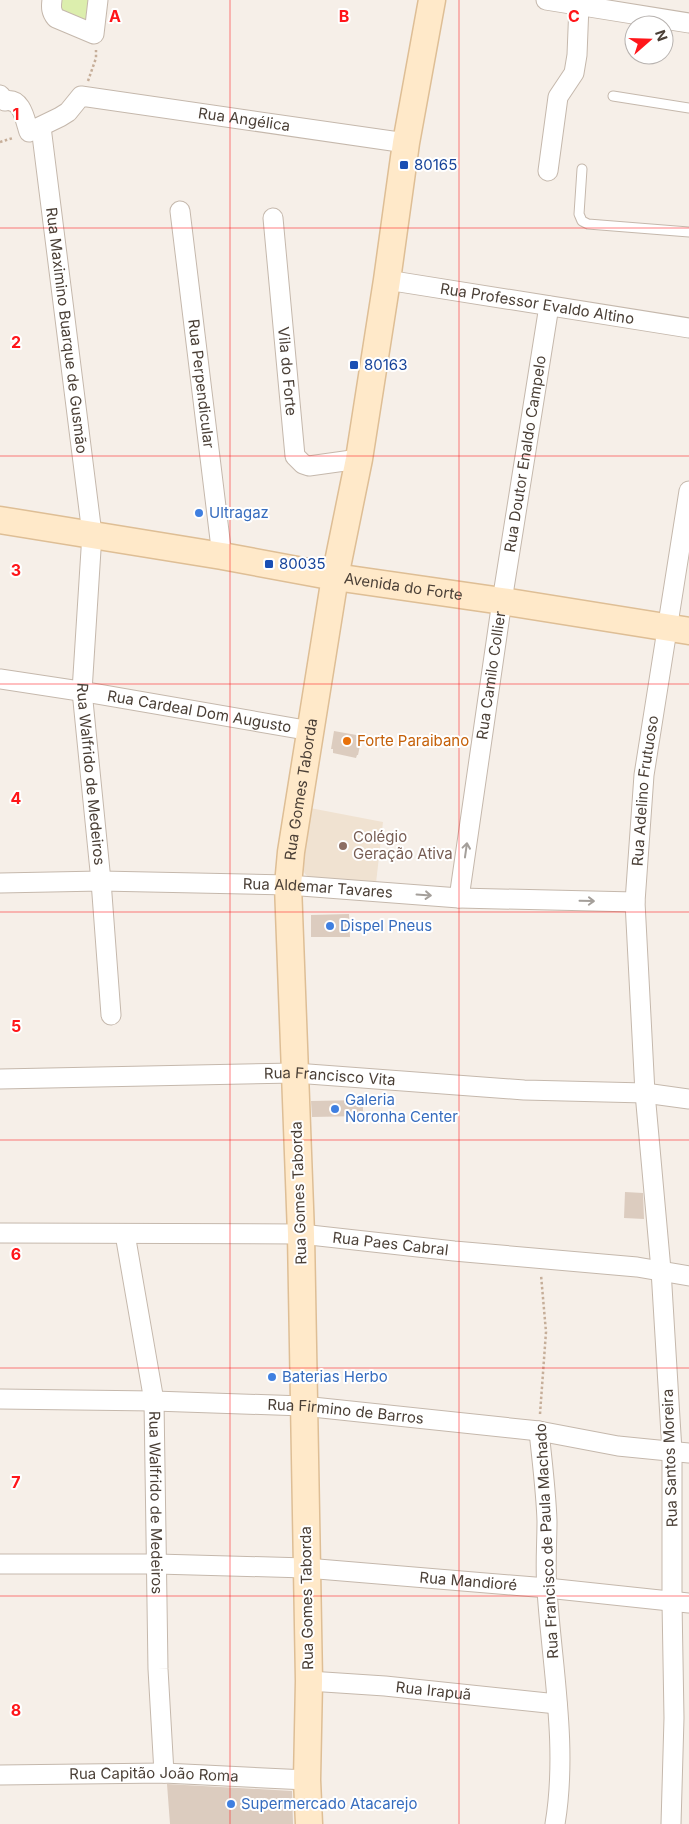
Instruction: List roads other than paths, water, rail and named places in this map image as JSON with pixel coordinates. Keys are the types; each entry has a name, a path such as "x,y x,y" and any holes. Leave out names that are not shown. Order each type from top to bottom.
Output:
{"main road":[{"name":"Rua Gomes Taborda","path":"309,1824 307,1780 309,1680 301,1234 288,885 291,852 336,572 359,459 406,144 432,0"},
{"name":"Avenida do Forte","path":"0,520 222,556 336,572 678,630"}],"street":[{"path":"52,0 52,14 56,18 94,34 98,0"},
{"path":"546,0 579,5 600,4 689,23"},
{"path":"548,171 558,97 574,73 577,55 579,5"},
{"name":"Rua Maximino Buarque de Gusmão","path":"0,95 5,101 11,99 16,101 35,129 92,534"},
{"name":"Rua Angélica","path":"35,129 68,112 81,96 406,144"},
{"name":"Rua Perpendicular","path":"180,211 222,556"},
{"name":"Vila do Forte","path":"273,218 295,456 299,461 309,466 359,459"},
{"name":"Rua Professor Evaldo Altino","path":"387,280 689,328"},
{"name":"Rua Doutor Enaldo Campelo","path":"502,601 549,306"},
{"name":"Rua Adelino Frutuoso","path":"645,1093 635,902 644,775 678,630 689,491"},
{"name":"Rua Walfrido de Medeiros","path":"92,534 82,691 101,881 111,1014"},
{"name":"Rua Camilo Collier","path":"460,898 502,601"},
{"name":"Rua Cardeal Dom Augusto","path":"0,679 82,691 311,731"},
{"name":"Rua Aldemar Tavares","path":"0,883 101,881 288,885 460,898 635,902"},
{"name":"Rua Francisco Vita","path":"0,1079 295,1073 524,1090 645,1093 689,1098"},
{"name":"Rua Santos Moreira","path":"645,1093 661,1270 681,1452 681,1602 674,1718 671,1824"},
{"name":"Rua Paes Cabral","path":"0,1233 301,1234 661,1270 689,1276"},
{"name":"Rua Walfrido de Medeiros","path":"125,1234 154,1401 158,1669 164,1773"},
{"name":"Rua Firmino de Barros","path":"0,1400 154,1401 303,1406 539,1431 618,1446 681,1452"},
{"name":"Rua Francisco de Paula Machado","path":"539,1431 547,1520 547,1588 560,1757 558,1808 555,1824"},
{"name":"Rua Mandioré","path":"0,1564 157,1564 306,1568 547,1588 681,1602"},
{"name":"Rua Irapuã","path":"309,1680 557,1704"},
{"name":"Rua Capitão João Roma","path":"0,1775 164,1773 307,1780"}],"lane":[{"path":"613,96 689,108"},
{"path":"582,169 579,214 582,221 588,224 689,232"}],"place":[{"name":"80165","path":"404,165"},
{"name":"80163","path":"354,365"},
{"name":"Ultragaz","path":"199,513"},
{"name":"80035","path":"269,564"},
{"name":"Forte Paraibano","path":"347,741"},
{"name":"Colégio Geração Ativa","path":"343,846"},
{"name":"Dispel Pneus","path":"330,926"},
{"name":"Galeria Noronha Center","path":"335,1109"},
{"name":"Baterias Herbo","path":"272,1377"},
{"name":"Supermercado Atacarejo","path":"231,1804"}]}
